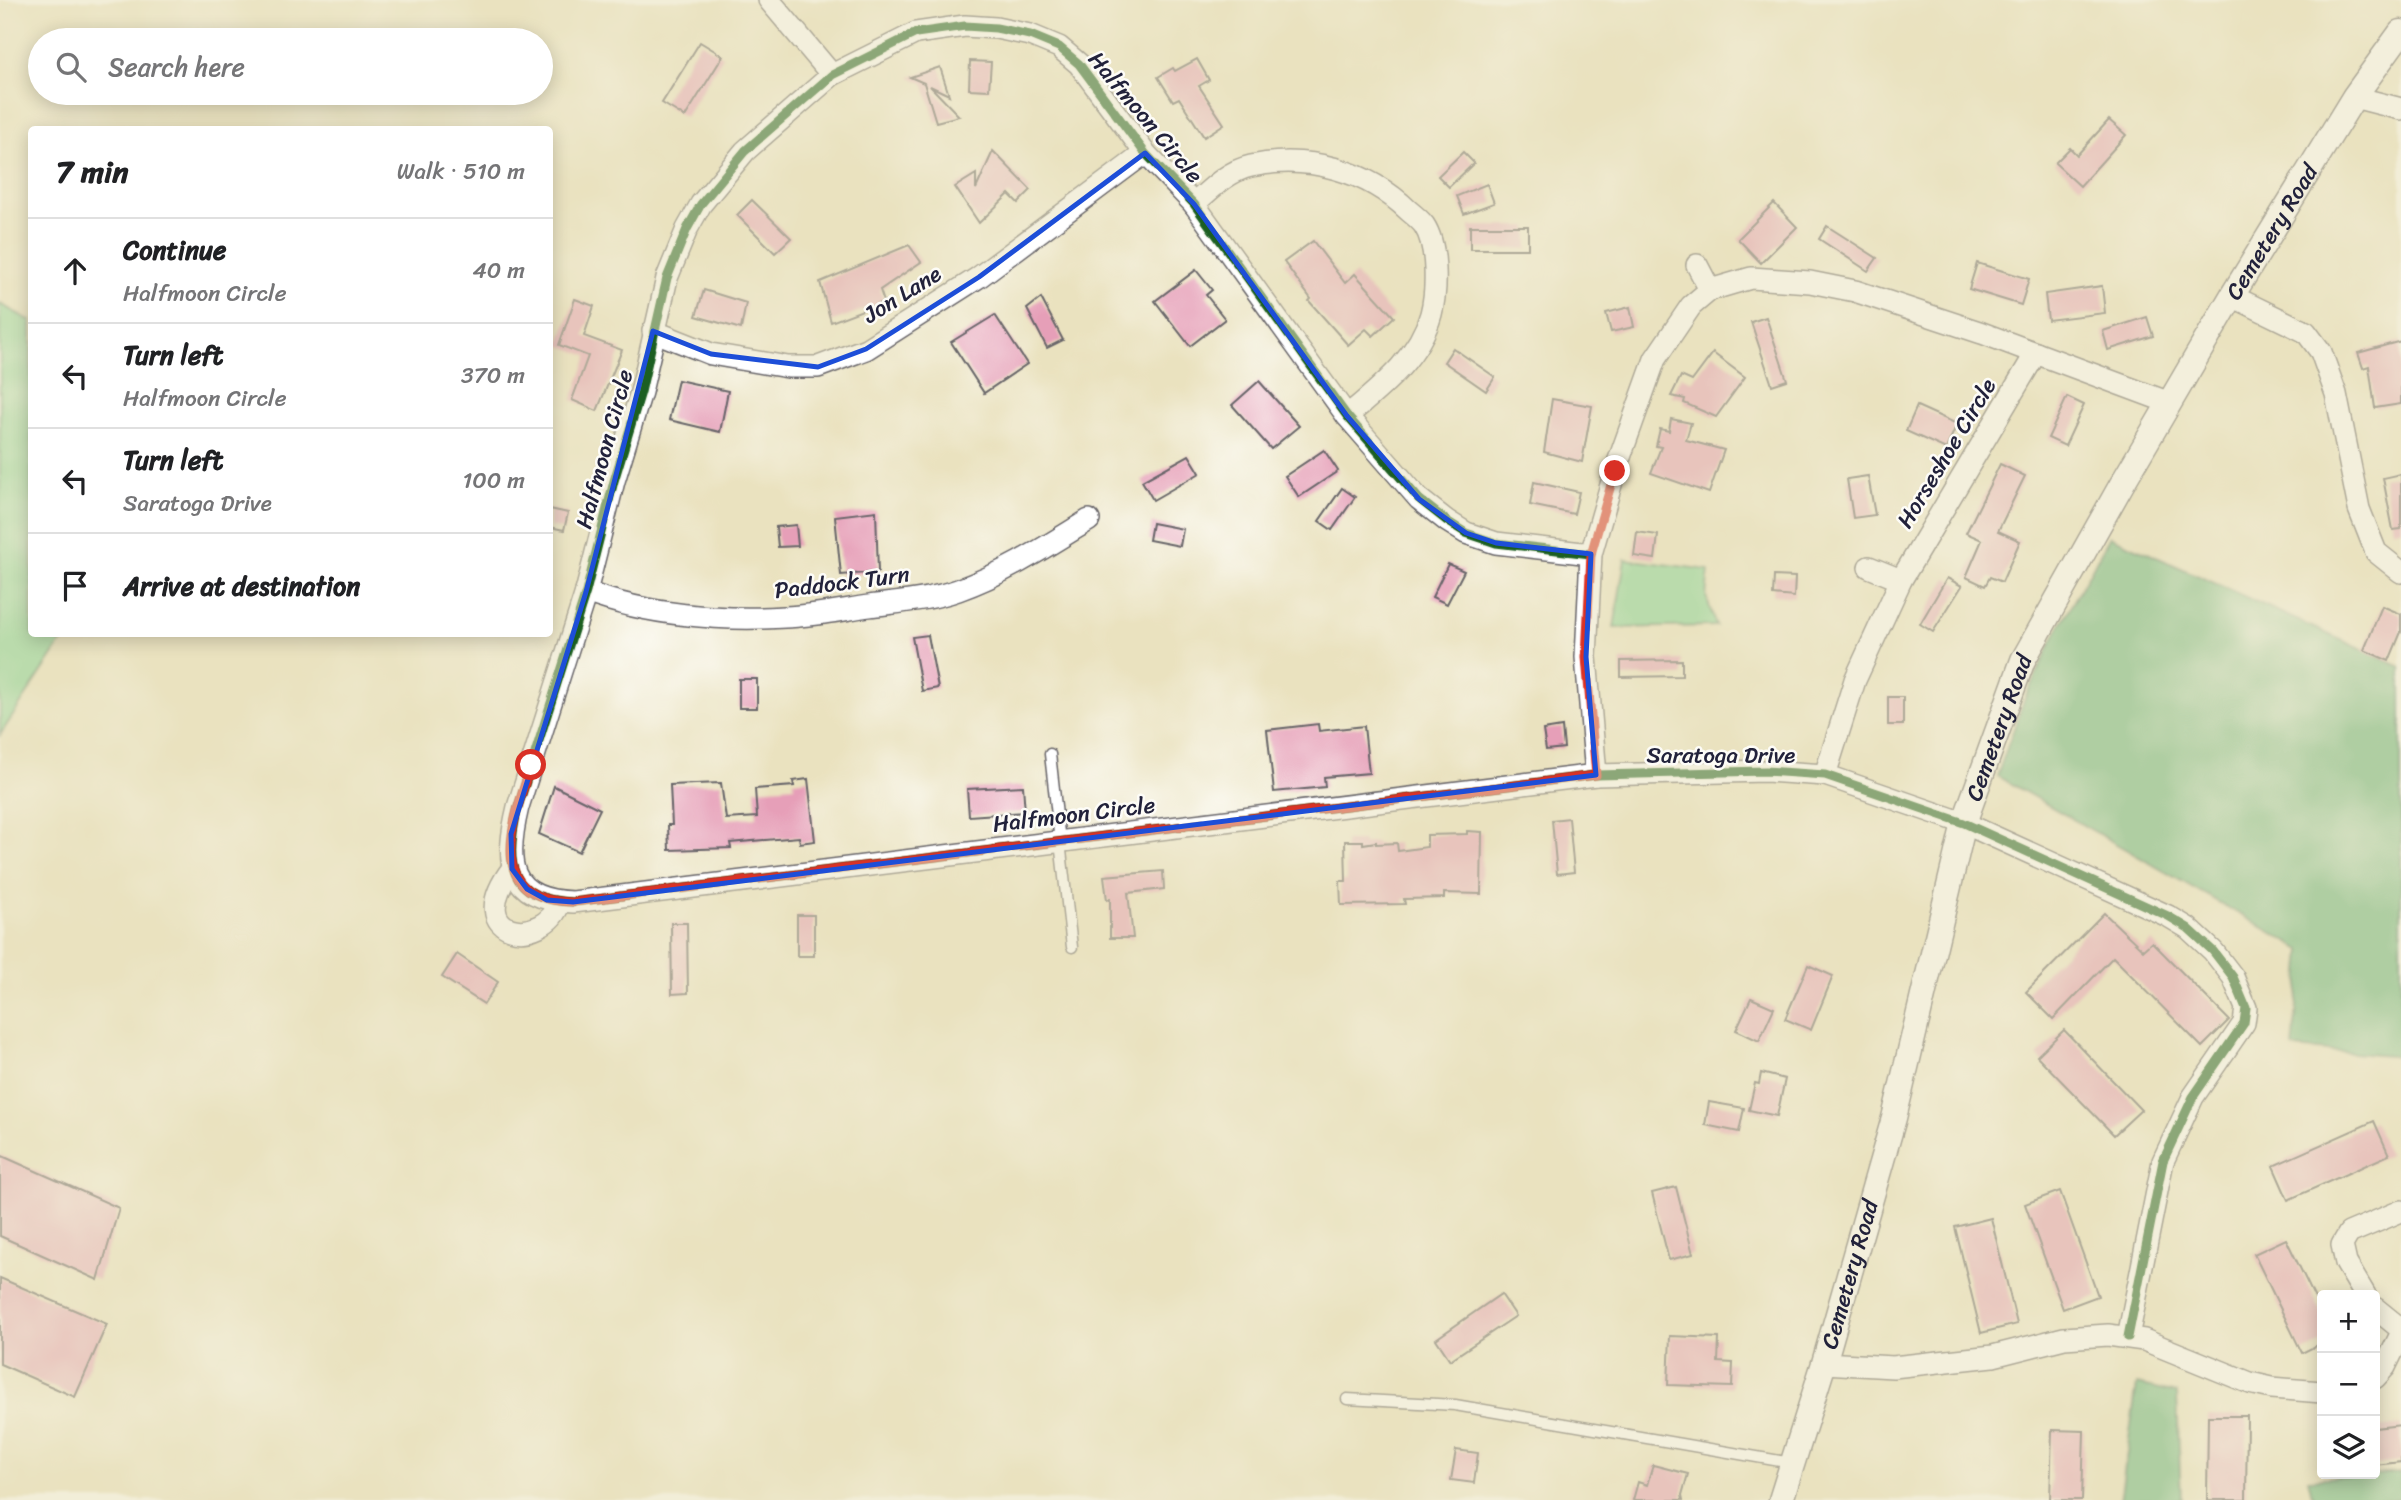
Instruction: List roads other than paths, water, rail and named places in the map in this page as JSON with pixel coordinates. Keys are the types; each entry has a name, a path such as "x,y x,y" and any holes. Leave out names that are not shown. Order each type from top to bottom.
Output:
{"street":[{"path":"769,0 832,75"},
{"name":"Halfmoon Circle","path":"560,902 552,916 539,925 516,931 500,924 496,918 498,891 512,869 511,834 518,807 586,592 614,481 641,392 667,278 701,204 745,151 832,75 916,33 965,26 996,29 1030,35 1059,47 1079,64 1145,153 1194,204 1347,416 1419,499 1466,533 1496,543 1591,554"},
{"name":"Cemetery Road","path":"1781,1500 1824,1363 1894,1118 1964,823 2023,660 2232,296 2354,97 2401,32"},
{"path":"2354,97 2401,109"},
{"name":"Jon Lane","path":"653,331 711,354 788,367 818,366 866,349 979,277 1145,153"},
{"path":"1194,204 1221,179 1250,166 1312,163 1351,172 1392,195 1425,226 1435,256 1431,315 1416,345 1391,378 1347,416"},
{"path":"1697,265 1710,290"},
{"path":"1596,775 1586,657 1591,554 1615,471 1654,359 1692,306 1710,290 1751,278 1810,282 1868,296 1982,333 2170,403"},
{"path":"2232,296 2306,332 2321,352 2336,394 2359,509 2376,552 2401,572"},
{"name":"Horseshoe Circle","path":"1825,775 1855,680 1901,580 2036,353"},
{"name":"Paddock Turn","path":"586,592 612,602 655,612 743,617 786,617 931,598 959,590 1022,562 1089,520"},
{"path":"1869,566 1901,580"},
{"name":"Saratoga Drive","path":"1596,775 1766,771 1825,775 1964,823 2168,916 2188,928 2213,951 2233,977 2246,1009 2244,1023 2193,1097 2163,1161 2128,1337"},
{"name":"Halfmoon Circle","path":"512,869 527,889 547,900 573,902 1596,775"},
{"path":"2362,1290 2346,1263 2342,1245 2349,1233 2401,1211"},
{"path":"2380,1312 2401,1331 2380,1372"},
{"path":"1824,1363 1893,1367 1993,1356 2064,1338 2108,1335 2144,1340 2250,1383 2272,1388 2317,1392"}],"lane":[{"path":"1050,754 1072,947"},
{"path":"1348,1399 1455,1405 1792,1463"}]}
